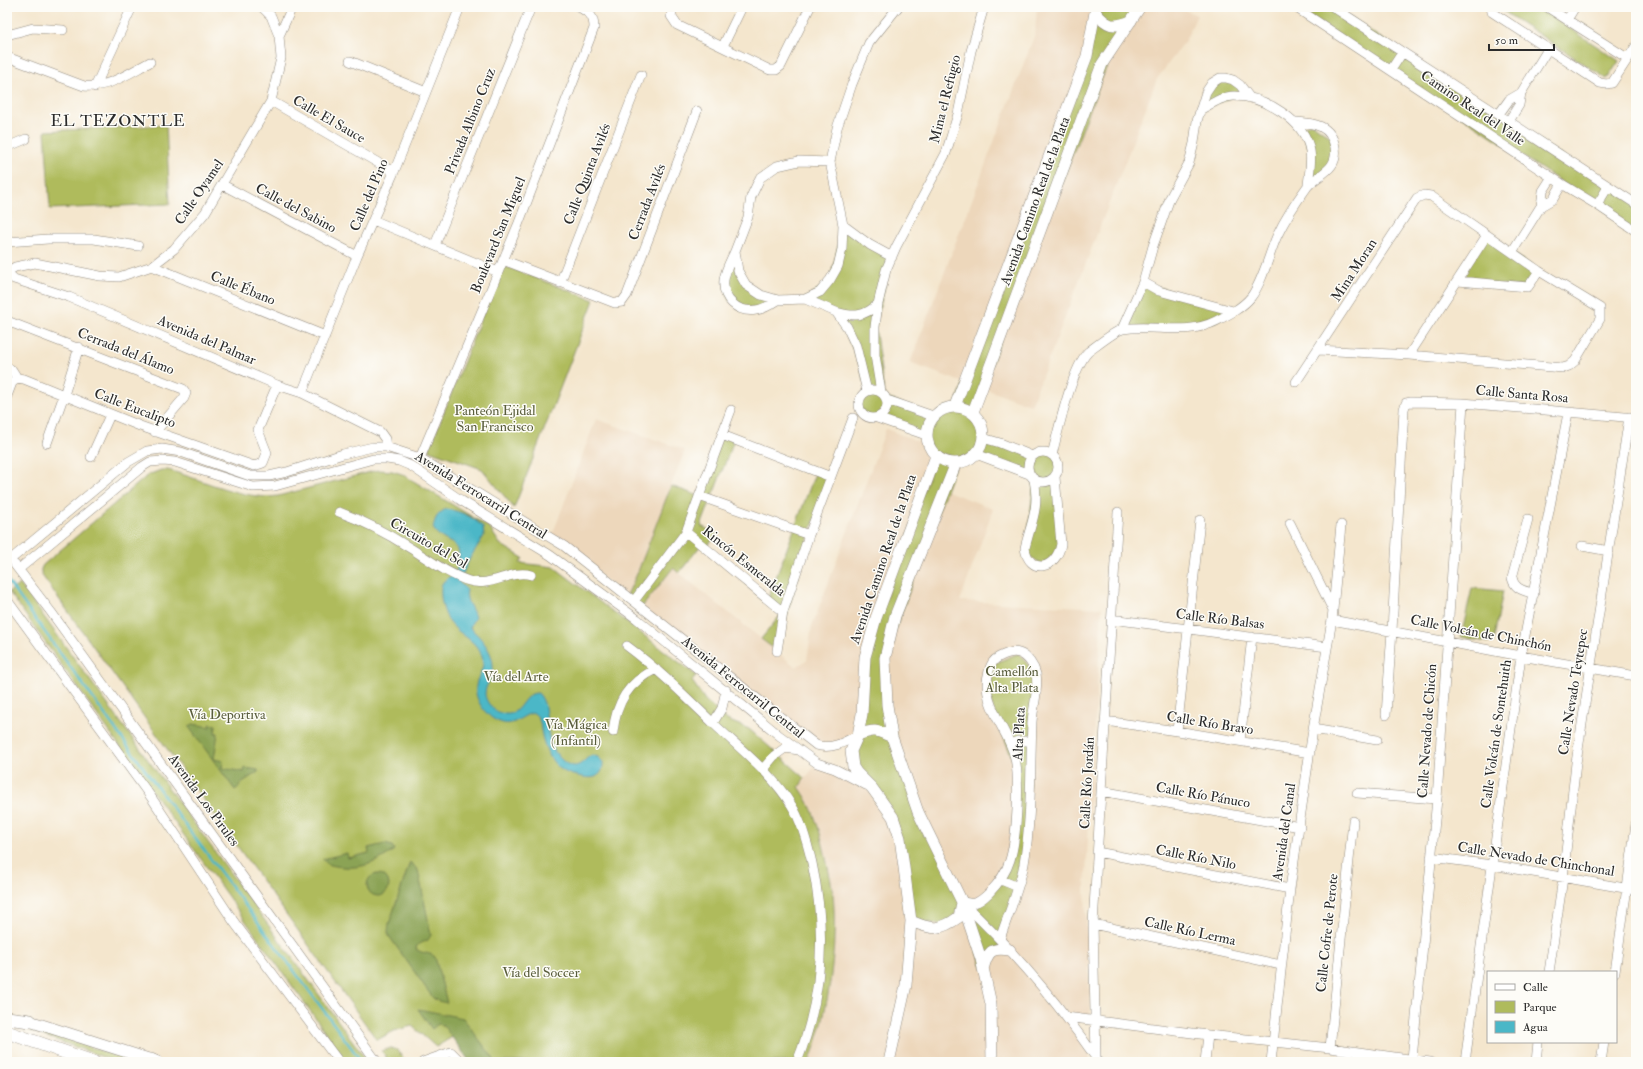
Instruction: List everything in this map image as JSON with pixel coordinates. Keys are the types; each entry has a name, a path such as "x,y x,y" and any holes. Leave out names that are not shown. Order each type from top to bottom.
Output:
{"highway":[{"path":"7,1018 30,1021"},
{"path":"7,1032 93,1062"}],"main road":[{"name":"Avenida Camino Real de la Plata","path":"973,412 1102,64 1140,7"},
{"name":"Avenida Camino Real de la Plata","path":"955,406 1087,56 1096,9"},
{"path":"1096,9 1105,23 1113,26 1131,21"},
{"path":"955,406 965,408 973,412 980,420 983,428 981,446 976,454 969,459 956,463 943,461 936,456 928,445 926,435 933,416 946,407 955,406"},
{"name":"Avenida Camino Real de la Plata","path":"889,1062 906,985 911,921 900,838 893,818 872,788 853,767 851,751 858,735 862,714 865,657 876,618 936,456"},
{"path":"956,463 895,616 885,658 887,705 892,737 918,812 962,902 983,969 991,1004 992,1062"},
{"path":"858,735 871,730 878,731 892,737"},
{"path":"911,921 933,929 940,928 959,917 962,902"},
{"path":"983,969 987,955 991,951 998,949 1010,950"},
{"path":"7,1013 155,1061"}],"street":[{"path":"95,87 132,7"},
{"path":"262,7 271,16 279,36"},
{"name":"Calle Oyamel","path":"7,272 15,267 35,263 100,276 119,277 152,266 174,249 205,213 223,185 271,101 281,58 279,36 292,7"},
{"name":"Calle del Pino","path":"302,393 357,256 394,172 460,7"},
{"name":"Privada Albino Cruz","path":"435,245 531,7"},
{"name":"Boulevard San Miguel","path":"420,458 518,225 594,28 594,20 591,13 579,7"},
{"path":"673,7 671,16 677,25 770,70 776,70 782,66 810,7"},
{"path":"723,46 742,7"},
{"path":"735,251 738,271 746,285 760,295 778,300 805,299 820,292 830,280 838,266 842,249 843,225 830,162 837,128 852,84 869,43 898,7"},
{"name":"Mina el Refugio","path":"881,392 875,355 875,327 878,304 886,270 906,228 946,154 958,114 971,51 984,7"},
{"name":"Camino Real del Valle","path":"1295,7 1562,184 1636,231"},
{"name":"Camino Real del Valle","path":"1333,7 1636,204"},
{"path":"1491,7 1492,12 1600,83 1612,83 1636,46"},
{"path":"1547,7 1628,58"},
{"path":"1567,20 1575,7"},
{"path":"7,35 33,28 63,30"},
{"path":"1509,121 1519,105 1521,94 1548,49"},
{"path":"1391,70 1402,53"},
{"path":"7,57 84,86 95,87 108,84 150,62"},
{"path":"350,61 426,92"},
{"name":"Calle Quinta Avilés","path":"560,283 640,75"},
{"path":"1052,455 1065,405 1078,370 1087,353 1122,329 1143,282 1168,204 1189,163 1194,143 1196,121 1206,92 1212,82 1220,78 1233,80 1240,85 1250,98"},
{"path":"1499,114 1509,100 1521,94"},
{"path":"1200,110 1222,98 1234,96 1250,98 1266,103 1296,122 1301,128 1310,151 1308,185"},
{"name":"Calle El Sauce","path":"271,101 394,172"},
{"name":"Cerrada Avilés","path":"560,283 615,303 622,302 627,295 697,111"},
{"path":"1122,329 1192,329 1214,322 1233,311 1251,296 1278,235 1308,185 1326,173 1334,160 1335,147 1331,137 1323,126 1311,123 1296,122"},
{"path":"7,147 26,139"},
{"path":"778,300 757,310 747,310 737,307 729,302 724,289 724,278 748,217 751,197 760,178 777,166 799,161 830,162"},
{"path":"1512,252 1540,206 1543,191 1552,177"},
{"path":"1540,206 1553,199 1562,184"},
{"name":"Calle del Sabino","path":"223,185 357,256"},
{"path":"1597,205 1608,187"},
{"name":"Mina Moran","path":"1424,195 1431,196 1512,252 1539,271 1600,308 1600,319 1575,360 1569,366 1563,368 1409,355 1318,350 1417,198 1424,195"},
{"path":"374,220 498,272"},
{"path":"843,225 870,245 892,257"},
{"path":"1409,355 1487,235"},
{"path":"7,242 48,239 94,239 138,246"},
{"path":"503,260 560,283"},
{"name":"Calle Ébano","path":"152,266 325,336"},
{"path":"1458,281 1528,287 1539,271"},
{"name":"Avenida del Palmar","path":"7,272 14,279 69,297 277,385 302,393 380,432 385,439 386,447"},
{"path":"1143,282 1159,291 1233,311"},
{"path":"805,299 836,312 850,316 859,315 870,311 878,304"},
{"path":"836,312 847,327 856,346 867,391"},
{"name":"Cerrada del Álamo","path":"7,320 183,389 186,393 184,398 155,432"},
{"path":"47,443 79,348"},
{"path":"1296,382 1318,350"},
{"path":"7,367 12,370 16,378 12,383 7,396"},
{"name":"Calle Eucalipto","path":"16,378 24,379 155,432 254,466 263,463 267,453 258,430 277,385"},
{"path":"926,435 877,418 868,417 859,407 860,398 867,391 872,390 881,392 887,400 933,416"},
{"path":"877,418 884,413 887,400"},
{"name":"Calle Santa Rosa","path":"1406,403 1463,403 1568,413 1632,417"},
{"name":"Calle Volcán de Chinchón","path":"1386,715 1404,409 1406,403"},
{"name":"Calle Nevado de Chicón","path":"1407,1060 1437,799 1463,403"},
{"name":"Rincón Esmeralda","path":"634,601 686,532 731,410"},
{"name":"Calle Volcán de Sontehuith","path":"1465,1062 1521,656 1568,413"},
{"path":"91,458 110,415"},
{"name":"Calle Nevado Teytepec","path":"1549,971 1563,878 1576,763 1590,667 1632,417"},
{"name":"Rincón Esmeralda","path":"777,652 783,612 809,535 853,418"},
{"path":"722,435 831,477"},
{"path":"983,438 1032,456"},
{"name":"Avenida Ferrocarril Central","path":"9,558 128,462 146,450 162,449 181,452 250,476 269,476 373,447 386,447 420,458 564,546 816,745 829,747 842,743 858,735"},
{"path":"1042,452 1052,455 1058,463 1055,477 1061,544 1060,552 1055,559 1045,566 1040,566 1031,562 1026,554 1027,543 1036,512 1037,491 1028,464 1032,456 1042,452"},
{"path":"976,454 1041,482 1046,482 1055,477"},
{"path":"330,458 334,470"},
{"name":"Avenida Ferrocarril Central","path":"19,569 150,462 175,462 242,484 264,488 373,460 386,459 399,461 411,466 462,501 550,554 637,619 816,763 835,769 872,788"},
{"path":"700,496 809,535"},
{"name":"Circuito del Sol","path":"339,512 376,528 440,567 468,581 481,584 518,574 524,573 531,575"},
{"name":"Calle Río Jordán","path":"1098,1059 1094,1020 1093,924 1118,512"},
{"path":"1528,519 1512,578 1514,584 1518,588 1534,594"},
{"path":"1177,731 1200,520"},
{"name":"Avenida del Canal","path":"1290,523 1332,608"},
{"name":"Avenida del Canal","path":"1271,1062 1290,889 1313,729 1326,647 1332,620 1341,525"},
{"name":"Rincón Esmeralda","path":"686,532 783,612"},
{"path":"1582,546 1609,551"},
{"name":"Avenida Los Pirules","path":"9,558 19,569 376,1062"},
{"path":"8,602 151,797 234,922 339,1062"},
{"name":"Calle Río Balsas","path":"1111,620 1326,647"},
{"name":"Calle Volcán de Chinchón","path":"1332,620 1636,676"},
{"path":"1240,742 1252,637"},
{"path":"627,646 656,670 762,769 793,807 808,845 818,891 822,931 821,962 814,1010 805,1042 797,1062"},
{"name":"Alta Plata","path":"962,902 974,903 983,899 1000,880 1010,862 1016,822 1018,786 1017,771 1011,744 995,716 991,703 987,676 995,659 1006,653 1019,653 1027,658 1033,665 1036,675 1031,742 1028,829 1024,865 1018,888 1000,939"},
{"path":"613,732 618,705 628,689 639,679 656,670"},
{"path":"713,723 722,708 726,690"},
{"name":"Calle Río Bravo","path":"1105,722 1177,731 1310,753"},
{"path":"1313,729 1377,740"},
{"path":"1011,744 1018,741 1031,742"},
{"path":"762,769 774,756 785,748 800,751"},
{"name":"Calle Río Pánuco","path":"1101,791 1300,827"},
{"path":"1357,793 1437,799"},
{"name":"Calle Cofre de Perote","path":"1330,1048 1353,821"},
{"path":"1615,971 1632,889 1636,824"},
{"name":"Calle Río Nilo","path":"1097,852 1290,889"},
{"name":"Calle Nevado de Chinchonal","path":"1431,857 1492,865 1632,889"},
{"path":"1000,880 1018,888"},
{"path":"962,902 1020,960 1098,1059"},
{"name":"Calle Río Lerma","path":"1093,924 1281,965"},
{"path":"1066,1017 1208,1035 1330,1048 1407,1060 1430,1062"},
{"path":"1205,1062 1208,1035"},
{"path":"1536,1062 1538,1043"},
{"path":"1601,1062 1604,1043"},
{"path":"423,1062 451,1052 461,1062"}],"shaded area":[{"path":"1037,7 1096,7 1092,35 964,383 910,363 1035,34"},
{"path":"1140,7 1177,7 1197,15 1185,41 1157,79 1031,405 982,388 1102,64"},
{"path":"596,419 685,450 637,574 627,595 551,538"},
{"path":"886,429 928,445 936,456 858,735 842,743 816,745 642,607 673,568 796,667 807,660 812,626"},
{"path":"945,490 993,509 960,601 1102,608 1085,889 1091,1021 1068,1018 1090,1053 1090,1062 809,1062 825,1006 831,978 833,947 829,870 815,816 799,787 817,763 872,788 948,876 892,737 885,658"}],"green space":[{"name":"Camellón Alta Plata","path":"1096,7 1140,7 1116,42 973,412 981,424 983,438 1032,456 1038,453 1049,453 1057,460 1058,471 1055,477 1061,544 1045,566 1026,554 1034,480 976,454 969,459 956,463 885,658 887,705 918,812 962,902 983,899 1010,862 1017,771 991,703 991,665 1019,653 1036,675 1024,865 998,949 983,969 962,903 948,925 911,921 900,838 851,759 865,657 936,456 930,448 927,438 884,420 863,415 859,409 859,402 867,391 860,365 836,312 805,299 830,280 843,225 892,257 875,327 885,397 933,416 946,407 955,406 1087,56"},
{"path":"1295,7 1333,7 1636,204 1636,231"},
{"path":"1497,7 1538,7 1619,61 1607,79"},
{"path":"1226,78 1250,98 1234,96 1200,110 1206,92"},
{"path":"1311,123 1331,137 1334,160 1308,185 1310,151 1301,128"},
{"path":"166,125 170,204 50,209 45,131"},
{"path":"1487,235 1539,271 1528,287 1458,281"},
{"path":"735,251 746,285 778,300 757,310 729,301 724,278"},
{"name":"Panteón Ejidal San Francisco","path":"502,265 594,300 514,508 482,469 429,450"},
{"path":"1143,282 1233,311 1214,322 1122,329"},
{"path":"722,435 734,440 701,526 717,534 705,548 701,545 679,573 673,568 642,607 627,595 637,574 671,486 699,496"},
{"path":"161,470 168,470 238,492 265,497 278,496 378,470 392,471 402,474 489,527 500,544 523,558 520,563 554,567 696,675 692,681 705,700 727,720 749,729 805,778 799,787 808,801 820,833 833,894 834,914 833,957 827,1002 816,1043 809,1062 482,1062 457,1034 436,1047 412,1026 394,1031 377,1040 41,574 43,565 148,475"},
{"path":"816,471 831,477 809,535 777,651 761,639 783,612 768,599"},
{"path":"20,584 368,1062 347,1062 9,592"},
{"path":"1472,588 1503,591 1493,643 1461,637"},
{"path":"193,724 210,727 210,724 216,725 215,733 218,733 214,759 223,761 222,768 244,772 245,768 258,770 258,772 241,783 235,790 189,727"},
{"path":"385,844 392,846 394,850 380,859 366,865 352,867 336,866 328,864 323,859 347,853 348,858 369,853 368,848"},
{"path":"410,862 418,870 431,935 428,940 417,945 416,949 420,952 431,954 435,957 447,1003 433,998 389,936 389,924"},
{"path":"378,874 386,877 389,885 386,893 378,896 370,893 367,885 370,877"},
{"path":"418,1009 463,1018 496,1062 470,1062 443,1025 438,1024 432,1029"},
{"path":"20,1026 64,1038 134,1062 117,1062"},
{"path":"391,1048 397,1050 406,1062 389,1062 382,1051"}],"water":[{"path":"446,509 466,515 483,527 484,536 470,558 459,582 467,590 466,594 468,602 475,619 470,628 484,642 492,660 492,673 485,692 486,699 497,712 508,714 513,713 532,694 538,693 545,707 548,734 556,753 568,765 573,766 579,765 592,755 598,757 603,762 603,765 602,771 597,776 589,778 573,775 560,769 555,764 544,744 539,721 534,713 529,714 515,722 499,722 485,712 480,704 476,691 477,682 483,665 480,651 451,624 445,614 441,600 442,584 456,572 459,560 459,552 457,547 443,539 433,528 437,517"}],"waterway":[{"path":"7,580 175,811 362,1062"}],"district":[{"name":"EL TEZONTLE","path":"118,121"}],"park label":[{"name":"Vía del Arte","path":"516,676"},
{"name":"Vía Deportiva","path":"227,714"},
{"name":"Vía Mágica (Infantil)","path":"576,732"},
{"name":"Vía del Soccer","path":"541,972"}]}
